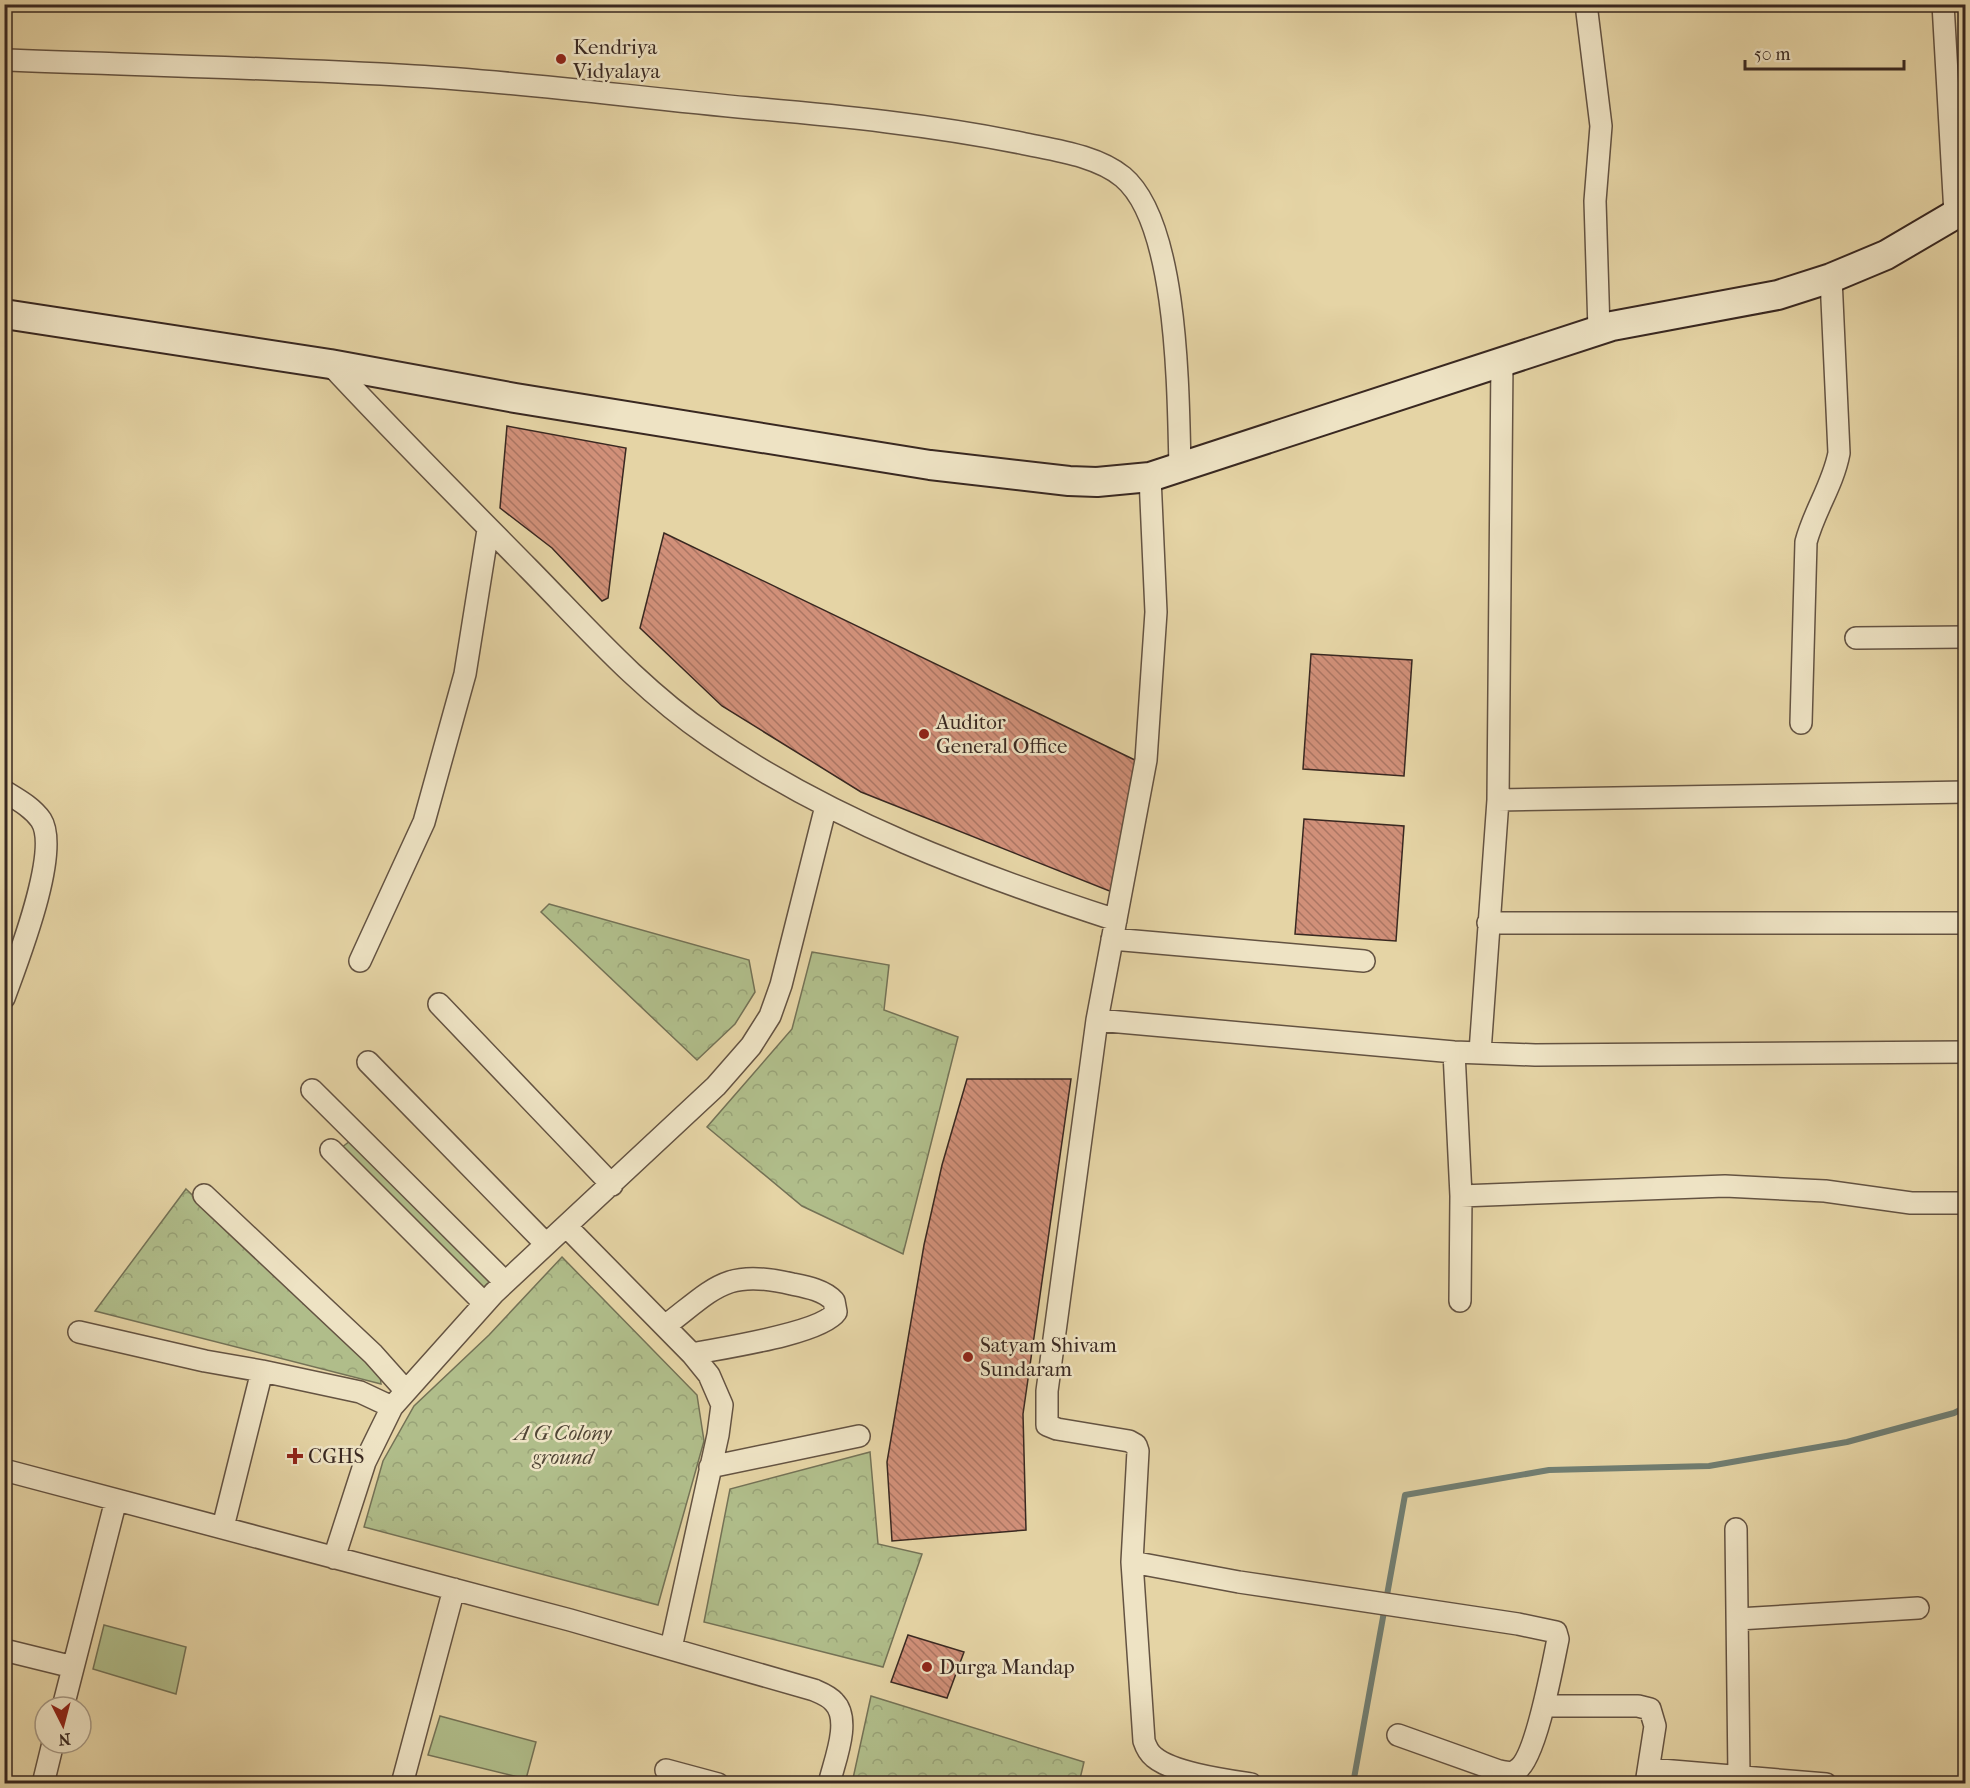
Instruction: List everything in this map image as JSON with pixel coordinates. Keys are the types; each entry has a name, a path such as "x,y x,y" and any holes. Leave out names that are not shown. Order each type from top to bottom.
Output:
{"street":[{"path":"1586,4 1601,126 1595,201 1599,330"},
{"path":"4,314 330,364 514,398 930,465 1069,481 1097,482 1150,477 1599,330 1778,295 1831,279 1886,255 1960,211 1943,4"},
{"path":"4,60 417,76 541,87 957,130 1053,150 1095,162 1123,177 1139,198 1155,234 1170,294 1178,376 1180,468"},
{"path":"1801,723 1806,542 1810,526 1835,476 1839,453 1831,279"},
{"path":"1480,1052 1498,800 1502,360"},
{"path":"330,364 617,660 708,736 826,806 882,834 1114,929 1364,961"},
{"path":"1150,477 1156,612 1146,760 1097,1020 1045,1420 1047,1425 1057,1429 1129,1441 1136,1445 1138,1460 1132,1562 1144,1741 1148,1750 1161,1762 1183,1770 1251,1784"},
{"path":"360,962 424,822 465,674 489,530"},
{"path":"1856,638 1965,636"},
{"path":"4,791 40,819 46,842 41,883 4,998"},
{"path":"1498,800 1965,792"},
{"path":"334,1558 365,1462 392,1407 484,1303 716,1086 751,1046 770,1016 781,985 826,806"},
{"path":"1488,923 1965,923"},
{"path":"439,1004 612,1185"},
{"path":"1097,1020 1454,1052 1535,1055 1965,1052"},
{"path":"1454,1052 1461,1196 1460,1301"},
{"path":"368,1062 546,1244"},
{"path":"312,1090 505,1282"},
{"path":"331,1150 484,1303"},
{"path":"1461,1196 1725,1186 1825,1191 1911,1203 1965,1203"},
{"path":"204,1195 373,1354 406,1391"},
{"path":"566,1226 692,1354 709,1375 722,1405 672,1648"},
{"path":"665,1326 714,1289 731,1280 747,1276 803,1286 820,1291 834,1301 836,1312 832,1318 802,1331 692,1354"},
{"path":"79,1332 197,1360 360,1392 392,1407"},
{"path":"223,1527 262,1371"},
{"path":"710,1467 859,1436"},
{"path":"4,1470 672,1648 814,1690 834,1700 839,1709 841,1727 829,1784"},
{"path":"66,1695 116,1500"},
{"path":"1736,1529 1739,1776"},
{"path":"1132,1562 1239,1582 1366,1600 1556,1632 1558,1639 1544,1706 1516,1778 1398,1734"},
{"path":"402,1784 454,1589"},
{"path":"1738,1618 1918,1608"},
{"path":"4,1650 73,1667"},
{"path":"1544,1706 1638,1706 1650,1709 1655,1726 1648,1776 1739,1776 1826,1784"},
{"path":"43,1784 50,1755"},
{"path":"666,1770 718,1784"}],"green space":[{"path":"549,904 749,960 755,992 735,1024 697,1060 541,912"},
{"path":"812,952 889,965 884,1010 958,1037 903,1254 802,1206 707,1127 792,1029"},
{"path":"350,1141 490,1281 483,1288 341,1148"},
{"path":"186,1189 380,1373 381,1384 95,1311"},
{"name":"A G Colony ground","path":"562,1257 697,1395 704,1441 658,1605 364,1527 383,1461 414,1406 489,1335"},
{"path":"870,1452 878,1544 922,1554 883,1667 704,1622 730,1489"},
{"path":"104,1625 186,1647 176,1694 93,1669"},
{"path":"871,1696 1084,1762 1079,1783 852,1783"},
{"path":"440,1716 536,1742 526,1779 428,1755"}],"building":[{"path":"507,426 626,448 608,598 602,601 552,548 500,508"},
{"name":"Auditor General Office","path":"664,533 1139,762 1112,892 861,792 722,706 640,628"},
{"path":"1311,654 1412,660 1404,776 1303,769"},
{"path":"1304,819 1404,826 1396,941 1295,934"},
{"name":"Satyam Shivam Sundaram","path":"967,1079 1071,1079 1023,1414 1026,1530 892,1541 887,1462 924,1245 942,1165"},
{"name":"Durga Mandap","path":"908,1635 964,1652 947,1698 891,1682"}],"waterway":[{"path":"1353,1784 1405,1495 1549,1470 1709,1466 1847,1442 1954,1413 1966,1407"}],"place":[{"name":"Kendriya Vidyalaya","path":"561,59"},
{"name":"Auditor General Office","path":"924,734"},
{"name":"Satyam Shivam Sundaram","path":"968,1357"},
{"name":"CGHS","path":"295,1456"},
{"name":"Durga Mandap","path":"927,1667"}]}
